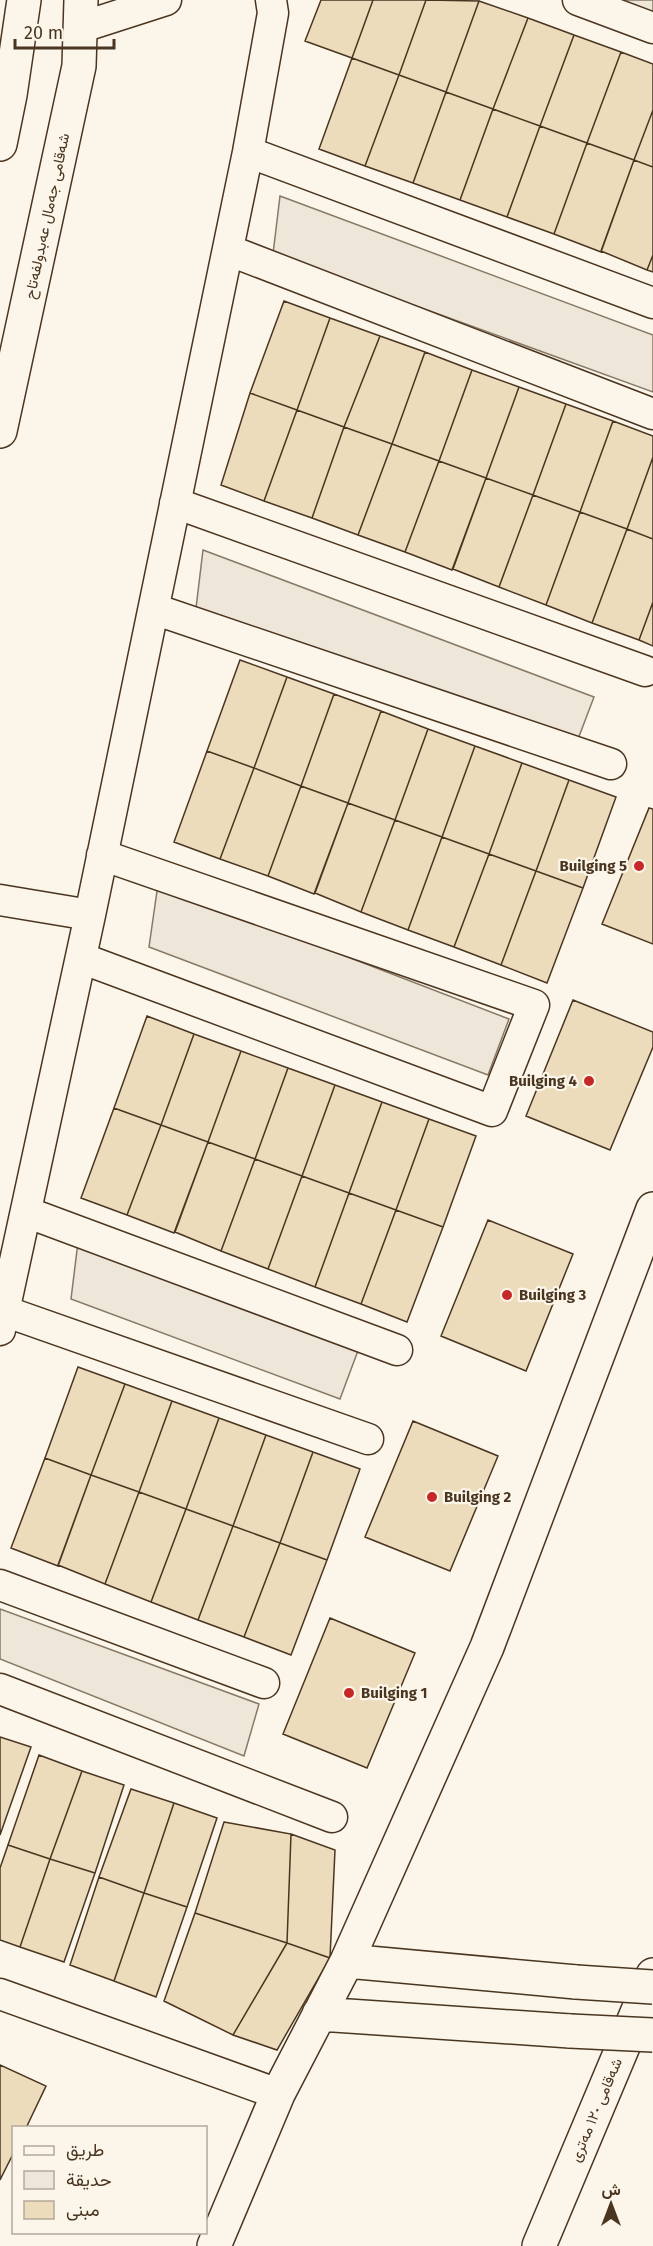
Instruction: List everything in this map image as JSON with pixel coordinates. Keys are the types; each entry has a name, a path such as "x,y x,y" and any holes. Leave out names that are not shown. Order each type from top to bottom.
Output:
{"main road":[{"path":"0,144 10,95 24,0"},
{"name":"شەقامی جەمال عەبدولفەتاح","path":"0,431 79,66 81,14"},
{"path":"214,2246 278,2094 347,1961 487,1647 653,1209"},
{"path":"347,1961 653,1987"},
{"name":"شەقامی ١٢٠ مەتری","path":"539,2246 653,1975"},
{"path":"319,2014 653,2035"}],"street":[{"path":"81,14 166,0"},
{"path":"271,0 273,13 248,152 81,958 2,1321 368,1439"},
{"path":"578,0 653,28"},
{"path":"248,152 653,303"},
{"path":"228,250 653,414"},
{"path":"176,503 645,671"},
{"path":"154,609 611,764"},
{"path":"81,958 492,1111 534,1005 102,855"},
{"path":"0,900 90,915"},
{"path":"26,1212 397,1350"},
{"path":"0,1585 264,1683"},
{"path":"0,1689 332,1817"},
{"path":"0,1994 278,2094"}],"green space":[{"path":"616,0 653,0 653,15"},
{"path":"280,196 653,335 653,392 273,254"},
{"path":"203,550 594,697 575,747 196,608"},
{"path":"158,884 509,1019 488,1075 149,947"},
{"path":"78,1242 359,1348 340,1399 71,1299"},
{"path":"0,1609 259,1704 244,1756 0,1659"}],"building":[{"path":"321,0 373,0 352,58 305,41"},
{"path":"373,0 426,0 399,75 352,58"},
{"path":"426,0 479,1 446,92 399,75"},
{"path":"479,1 528,18 493,109 446,92"},
{"path":"528,18 574,35 540,126 493,109"},
{"path":"574,35 621,52 587,143 540,126"},
{"path":"621,52 653,64 653,110 634,160 587,143"},
{"path":"352,58 399,75 365,166 319,149"},
{"path":"399,75 446,92 413,183 365,166"},
{"path":"446,92 493,109 460,200 413,183"},
{"path":"493,109 540,126 507,217 460,200"},
{"path":"653,110 653,167 634,160"},
{"path":"540,126 587,143 554,234 507,217"},
{"path":"587,143 634,160 601,252 554,234"},
{"path":"634,160 653,167 653,255 647,270 601,251"},
{"path":"653,255 653,272 647,270"},
{"path":"284,301 330,318 297,410 250,393"},
{"path":"330,318 380,336 344,427 297,410"},
{"path":"380,336 425,352 392,444 344,427"},
{"path":"425,352 472,370 439,461 392,444"},
{"path":"472,370 519,387 486,478 439,461"},
{"path":"519,387 566,404 533,495 486,478"},
{"path":"250,393 297,410 264,501 221,485"},
{"path":"566,404 613,421 580,512 533,495"},
{"path":"297,410 344,427 312,518 264,501"},
{"path":"613,421 653,436 653,457 627,529 580,512"},
{"path":"344,427 392,444 358,535 312,518"},
{"path":"392,444 439,461 405,552 358,535"},
{"path":"653,457 653,539 627,529"},
{"path":"439,461 486,478 452,570 405,552"},
{"path":"486,478 533,495 499,587 453,569"},
{"path":"533,495 580,512 546,605 499,587"},
{"path":"580,512 627,529 592,623 546,605"},
{"path":"627,529 653,539 653,602 639,640 592,623"},
{"path":"653,602 653,646 639,640"},
{"path":"240,660 287,677 254,768 207,751"},
{"path":"287,677 334,694 301,786 254,768"},
{"path":"334,694 381,711 348,803 301,786"},
{"path":"381,711 428,729 395,820 348,803"},
{"path":"428,729 475,746 442,837 395,820"},
{"path":"475,746 522,763 489,854 442,837"},
{"path":"207,751 254,768 220,859 174,842"},
{"path":"522,763 569,780 536,871 489,854"},
{"path":"254,768 301,786 268,876 220,859"},
{"path":"569,780 616,797 583,888 536,871"},
{"path":"301,786 348,803 314,894 268,876"},
{"path":"348,803 395,820 361,912 315,893"},
{"name":"Builging 5","path":"649,808 653,809 653,944 602,924"},
{"path":"395,820 442,837 408,930 361,912"},
{"path":"442,837 489,854 454,947 408,930"},
{"path":"489,854 536,871 501,965 454,947"},
{"path":"536,871 583,888 547,983 501,965"},
{"name":"Builging 4","path":"573,1000 653,1032 653,1047 610,1150 526,1116"},
{"path":"147,1016 194,1034 161,1125 114,1108"},
{"path":"194,1034 241,1051 208,1142 161,1125"},
{"path":"241,1051 288,1068 255,1159 208,1142"},
{"path":"288,1068 335,1085 302,1176 255,1159"},
{"path":"335,1085 382,1102 349,1193 302,1176"},
{"path":"382,1102 429,1119 396,1210 349,1193"},
{"path":"114,1108 161,1125 127,1215 81,1198"},
{"path":"429,1119 476,1136 443,1227 396,1210"},
{"path":"161,1125 208,1142 174,1233 127,1215"},
{"path":"208,1142 255,1159 221,1251 175,1232"},
{"path":"255,1159 302,1176 268,1269 221,1251"},
{"path":"302,1176 349,1193 315,1287 268,1269"},
{"path":"349,1193 396,1210 361,1304 315,1287"},
{"path":"396,1210 443,1227 407,1322 361,1304"},
{"name":"Builging 3","path":"488,1220 573,1254 526,1371 441,1336"},
{"path":"78,1367 125,1384 91,1475 45,1458"},
{"path":"125,1384 172,1401 139,1492 91,1475"},
{"path":"172,1401 219,1418 186,1509 139,1492"},
{"path":"219,1418 266,1435 233,1526 186,1509"},
{"name":"Builging 2","path":"413,1421 498,1456 450,1571 365,1537"},
{"path":"266,1435 313,1452 280,1543 233,1526"},
{"path":"313,1452 360,1469 327,1560 280,1543"},
{"path":"45,1458 91,1475 58,1566 11,1548"},
{"path":"91,1475 139,1492 105,1584 58,1565"},
{"path":"139,1492 186,1509 151,1602 105,1584"},
{"path":"186,1509 233,1526 198,1620 151,1602"},
{"path":"233,1526 280,1543 244,1637 198,1620"},
{"path":"280,1543 327,1560 291,1655 244,1637"},
{"name":"Builging 1","path":"330,1618 415,1653 367,1768 283,1734"},
{"path":"0,1737 31,1747 0,1835"},
{"path":"39,1755 82,1771 50,1859 8,1845"},
{"path":"82,1771 124,1785 95,1873 50,1859"},
{"path":"131,1789 174,1803 144,1893 99,1877"},
{"path":"174,1803 217,1818 187,1907 144,1893"},
{"path":"224,1822 291,1834 287,1943 195,1913"},
{"path":"291,1834 335,1850 330,1958 287,1943"},
{"path":"8,1845 50,1859 20,1947 0,1940 0,1868"},
{"path":"50,1859 95,1873 64,1962 20,1947"},
{"path":"99,1877 144,1893 114,1981 70,1965"},
{"path":"144,1893 187,1907 156,1997 114,1981"},
{"path":"195,1913 287,1943 233,2035 164,2001"},
{"path":"287,1943 330,1958 277,2050 233,2035"},
{"path":"0,2065 46,2086 27,2126 12,2126 12,2156 0,2180"}],"place":[{"name":"Builging 5","path":"639,866"},
{"name":"Builging 4","path":"589,1081"},
{"name":"Builging 3","path":"507,1295"},
{"name":"Builging 2","path":"432,1497"},
{"name":"Builging 1","path":"349,1693"}]}
